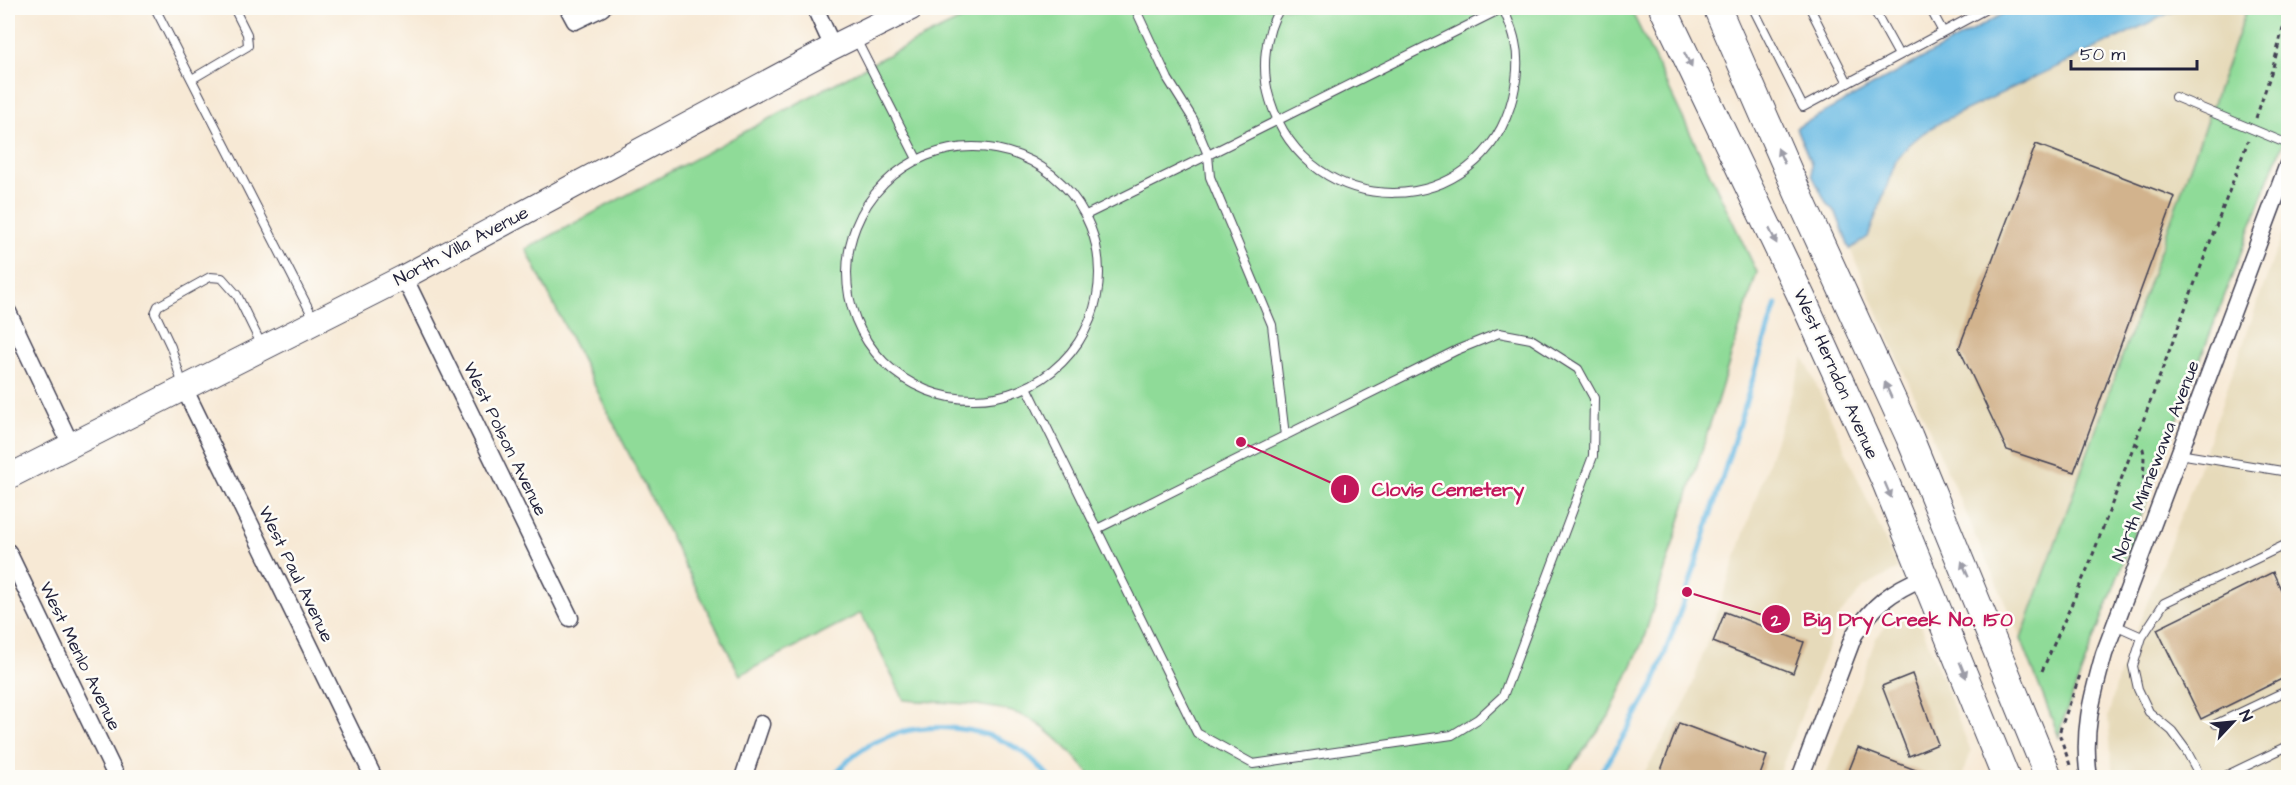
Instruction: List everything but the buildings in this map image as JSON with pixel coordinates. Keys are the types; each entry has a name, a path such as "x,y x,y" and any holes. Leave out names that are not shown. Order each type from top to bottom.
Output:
{"main road":[{"name":"North Villa Avenue","path":"8,477 404,277 844,41 911,8"},
{"name":"West Herndon Avenue","path":"1663,8 1802,298 1886,483 2006,777"},
{"path":"1716,8 1909,436 2049,777"}],"street":[{"path":"572,14 602,8"},
{"path":"815,8 844,41"},
{"name":"North Minnewawa Avenue","path":"2090,777 2087,760 2089,708 2104,654 2289,164"},
{"name":"West Polson Avenue","path":"404,277 570,618"},
{"path":"8,312 71,445"},
{"name":"West Paul Avenue","path":"184,388 374,777"},
{"name":"West Menlo Avenue","path":"8,552 117,777"},
{"path":"1800,777 1854,635 1866,616 1882,600 1902,586 1925,577"},
{"path":"743,777 761,724"}],"lane":[{"path":"155,8 316,322"},
{"path":"192,79 248,46 247,34 234,8"},
{"path":"1135,8 1168,79 1193,119 1208,155 1210,177 1272,325 1285,436"},
{"path":"1086,215 1208,155 1276,121 1503,8 1515,42 1517,79 1509,115 1490,146 1463,172 1431,188 1395,194 1358,190 1325,175 1296,152 1276,121 1266,87 1265,51 1274,17 1280,8"},
{"path":"1754,8 1803,107 1985,8"},
{"path":"1810,8 1848,83"},
{"path":"1873,8 1899,55"},
{"path":"1930,8 1943,32"},
{"path":"844,41 917,159"},
{"path":"2175,97 2289,144"},
{"path":"976,146 1009,151 1040,165 1066,187 1086,215 1098,252 1099,290 1088,327 1067,359 1037,382 1002,397 964,399 927,391 893,372 867,343 851,309 846,275 850,241 862,209 883,182 917,159 942,149 976,146"},
{"path":"184,388 171,347 155,313 158,306 210,277 222,278 237,295 263,348"},
{"path":"1027,387 1197,733 1253,764 1452,735 1478,719 1503,696 1593,456 1594,398 1578,369 1531,339 1499,333 1457,350 1097,529"},
{"path":"2179,453 2289,472"},
{"path":"2201,777 2172,731 2149,712 2138,689 2133,666 2142,637 2164,603 2287,544 2289,546"},
{"path":"2115,625 2142,637"},
{"path":"2216,724 2289,690"},
{"path":"2220,777 2289,746"}],"path":[{"path":"2042,671 2089,566 2252,129 2268,82 2288,8"}],"shaded area":[{"path":"2180,8 2247,8 2021,639 1850,249 1868,237 1896,161 1923,133 1941,122"},
{"path":"2288,217 2288,731 2273,739 2288,733 2288,777 2113,777 2108,717 2118,678 2195,479"},
{"path":"1804,357 1898,569 1863,588 1840,615 1778,777 1641,778 1688,698"},
{"path":"1917,614 1971,752 1962,777 1825,778 1876,638 1893,618"}],"green space":[{"path":"985,8 1630,8 1757,272 1643,641 1609,716 1570,769 1560,777 1093,778 1055,737 1028,718 984,706 904,700 861,613 740,675 526,249 884,57"},
{"path":"2247,8 2288,8 2288,129 2061,726 2059,737 2021,639"}],"water":[{"path":"2013,8 2180,8 1941,122 1923,133 1896,161 1868,237 1850,249 1836,213 1827,204 1812,175 1811,163 1796,128"}],"waterway":[{"path":"1596,778 1610,759 1654,684 1687,592 1776,304"},
{"path":"831,778 866,747 905,731 926,728 969,730 1009,744 1030,757 1050,778"}],"place":[{"name":"Clovis Cemetery","path":"1241,442"},
{"name":"Big Dry Creek No. 150","path":"1687,592"}]}
